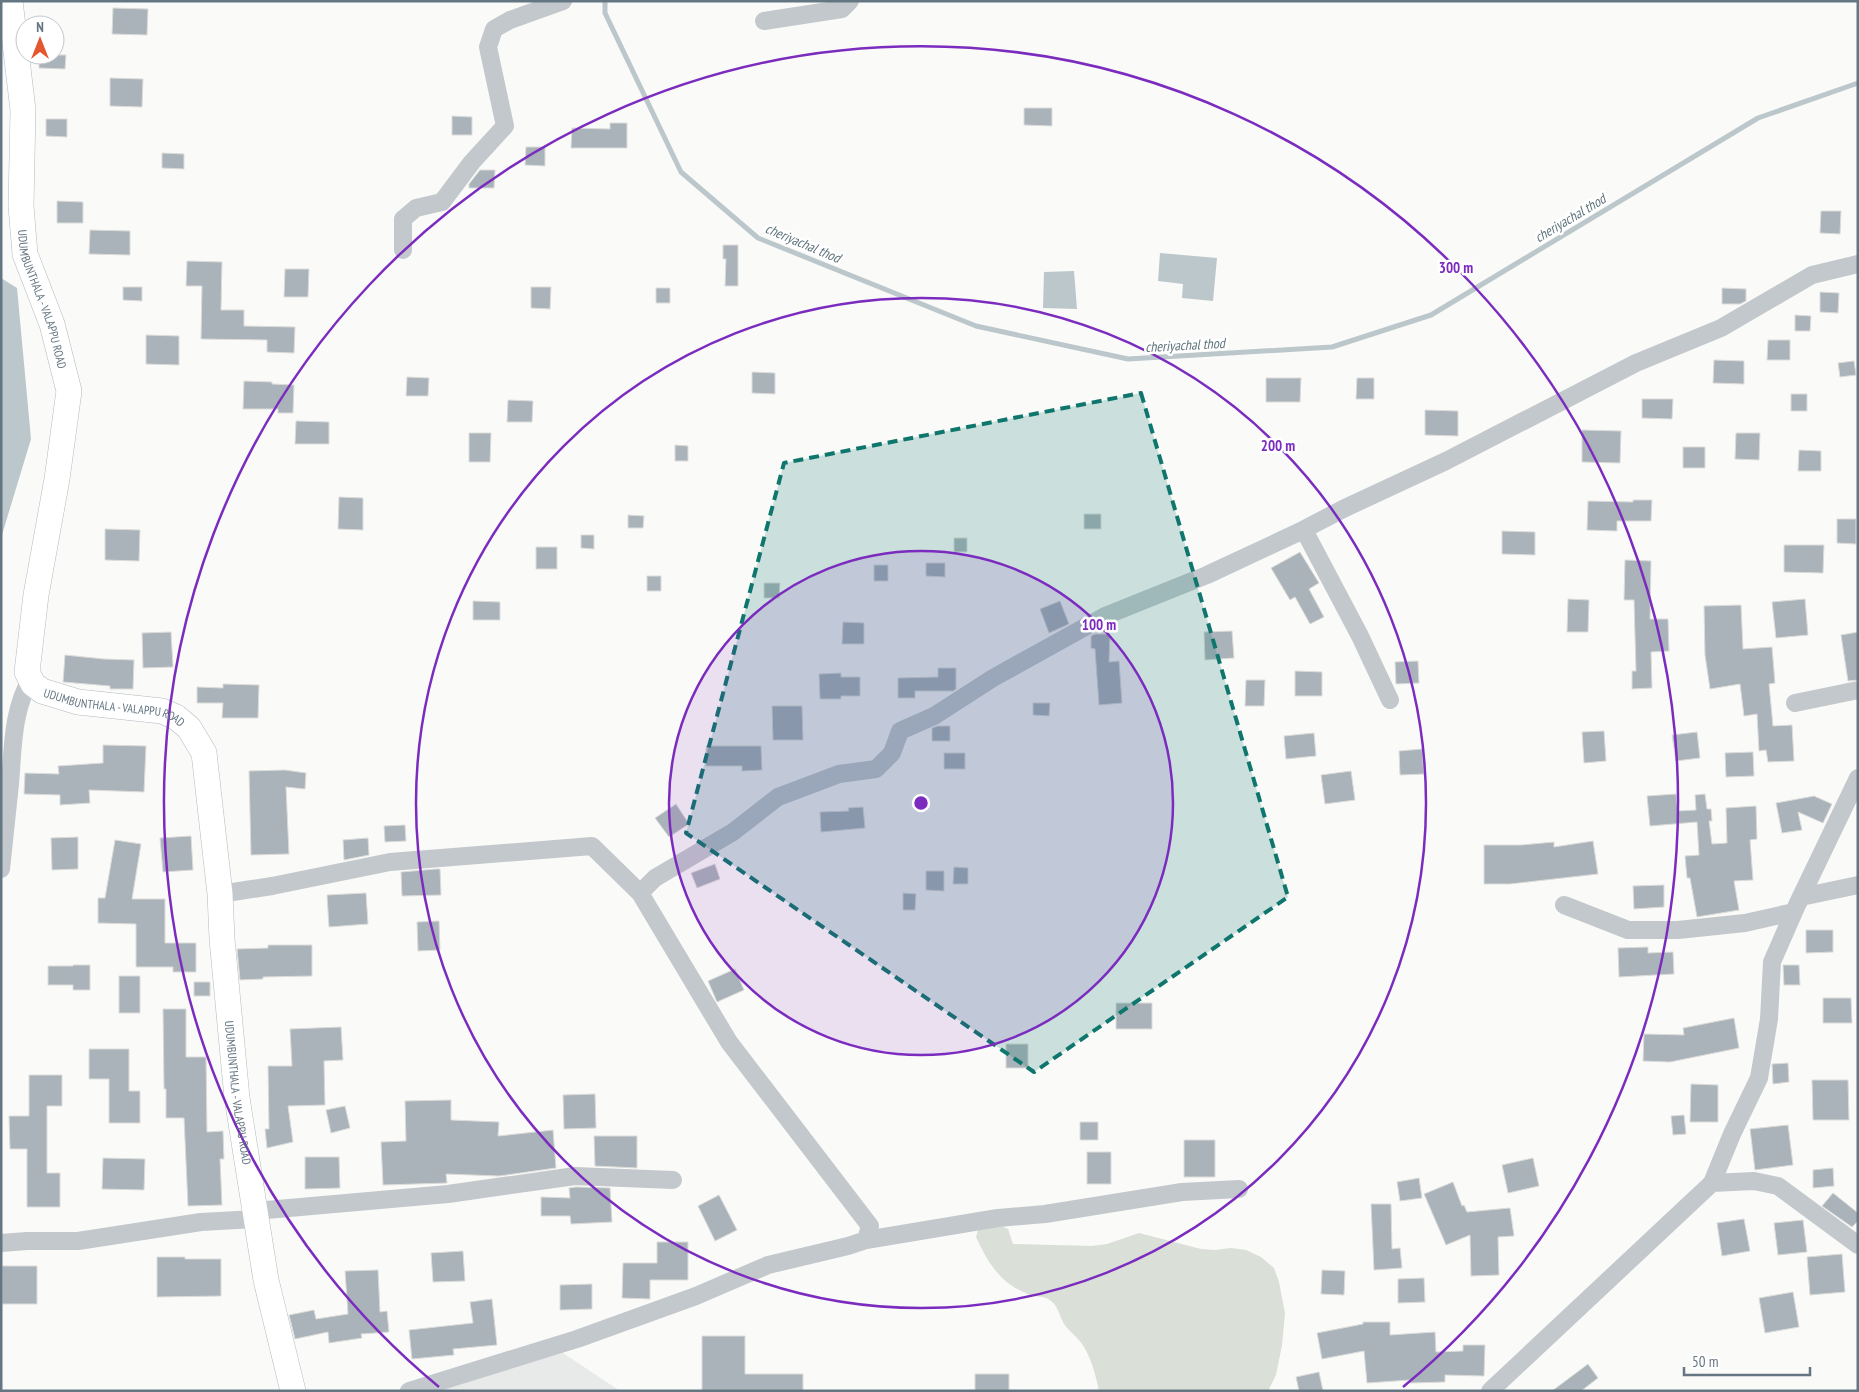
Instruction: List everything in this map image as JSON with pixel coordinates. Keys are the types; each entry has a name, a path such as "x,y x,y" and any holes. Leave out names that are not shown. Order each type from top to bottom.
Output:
{"main road":[{"name":"UDUMBUNTHALA - VALAPPU ROAD","path":"10,1 23,110 21,206 25,254 52,324 69,391 57,479 36,594 28,672 33,684 42,691 78,702 162,712 176,717 189,728 204,753 220,894 222,939 236,1098 266,1280 293,1391"}],"street":[{"path":"403,250 403,218 416,208 442,202 462,174 505,126 488,47 494,29 510,20 562,1"},
{"path":"764,21 842,9 850,1"},
{"path":"640,893 654,878 732,832 778,798 839,774 876,769 892,752 900,731 934,716 993,678 1105,616 1207,575 1304,530 1342,509 1446,460 1636,363 1721,328 1812,276 1858,264"},
{"path":"1304,530 1360,636 1390,700"},
{"path":"1,869 19,707 24,690 30,679"},
{"path":"1795,703 1858,690"},
{"path":"1490,1391 1712,1184 1732,1134 1759,1078 1769,1019 1772,962 1858,778"},
{"path":"220,894 272,886 390,862 592,846 640,893 729,1042 870,1226 866,1240"},
{"path":"1564,905 1628,930 1678,930 1745,923 1858,885"},
{"path":"1,1243 78,1241 201,1222 448,1194 575,1176 673,1180"},
{"path":"1712,1184 1754,1181 1778,1186 1858,1245"},
{"path":"409,1391 577,1339 696,1296 768,1265 866,1240 998,1218 1045,1214 1182,1192 1239,1188"}],"highlighted area":[{"path":"1141,393 1288,897 1034,1072 686,833 784,463"}],"shaded area":[{"path":"1160,253 1217,258 1213,301 1182,298 1183,284 1158,281"},
{"path":"1074,271 1077,309 1043,308 1044,272"},
{"path":"1,278 17,288 31,439 1,538"},
{"path":"1001,1226 1008,1229 1013,1244 1092,1246 1107,1244 1139,1233 1201,1249 1231,1248 1246,1250 1261,1257 1274,1268 1279,1282 1285,1313 1282,1345 1276,1375 1268,1391 1099,1391 1087,1352 1080,1341 1064,1324 1054,1304 1046,1298 1033,1296 1013,1286 998,1273 986,1257 976,1237 978,1230"},
{"path":"563,1353 620,1391 430,1391"}],"building":[{"path":"113,8 148,9 147,35 112,34"},
{"path":"66,55 65,69 39,68 39,65 65,65"},
{"path":"110,78 143,79 142,107 110,106"},
{"path":"1024,108 1052,108 1052,126 1024,125"},
{"path":"452,116 472,117 472,135 452,135"},
{"path":"46,119 67,119 67,137 46,136"},
{"path":"610,123 627,123 627,148 571,148 572,128 610,129"},
{"path":"526,147 545,147 545,166 525,165"},
{"path":"162,153 184,154 184,169 162,168"},
{"path":"480,170 495,170 494,188 469,188 469,184"},
{"path":"57,201 83,202 83,223 57,223"},
{"path":"1821,211 1841,211 1840,234 1820,233"},
{"path":"90,230 130,231 130,255 89,254"},
{"path":"723,245 738,245 738,286 725,286 726,259 723,259"},
{"path":"187,261 222,262 221,310 244,310 244,326 295,327 294,353 267,352 267,340 201,339 202,286 186,286"},
{"path":"285,269 309,269 308,297 284,297"},
{"path":"123,287 142,287 142,301 123,300"},
{"path":"531,287 551,287 550,309 531,308"},
{"path":"656,288 670,288 670,303 656,303"},
{"path":"1722,288 1746,289 1746,301 1740,304 1722,304"},
{"path":"1820,292 1839,293 1838,313 1820,312"},
{"path":"1795,315 1811,316 1810,331 1795,331"},
{"path":"146,335 179,336 179,365 146,364"},
{"path":"1768,340 1790,340 1790,360 1767,360"},
{"path":"1714,360 1744,361 1744,384 1713,383"},
{"path":"1854,361 1856,375 1840,377 1838,363"},
{"path":"752,372 775,373 775,394 752,393"},
{"path":"407,377 429,378 428,396 406,396"},
{"path":"1266,378 1301,378 1300,402 1266,402"},
{"path":"1357,378 1374,378 1374,399 1356,399"},
{"path":"244,381 294,385 293,413 278,413 278,409 243,409"},
{"path":"1791,394 1807,394 1807,411 1791,411"},
{"path":"1642,399 1673,399 1672,419 1642,418"},
{"path":"508,400 533,401 532,422 507,422"},
{"path":"1425,410 1458,411 1458,436 1425,435"},
{"path":"296,421 329,422 329,444 295,444"},
{"path":"1582,430 1621,431 1620,463 1582,462"},
{"path":"469,433 491,433 490,462 469,462"},
{"path":"1736,433 1760,433 1759,460 1735,459"},
{"path":"675,445 688,446 688,461 675,461"},
{"path":"1683,447 1705,447 1705,468 1683,468"},
{"path":"1799,450 1821,451 1821,471 1798,471"},
{"path":"339,497 363,498 363,530 338,529"},
{"path":"1633,500 1652,500 1651,521 1617,521 1617,531 1587,530 1588,501 1633,502"},
{"path":"1084,514 1101,514 1101,529 1084,529"},
{"path":"628,515 644,516 643,528 628,528"},
{"path":"1837,519 1856,519 1856,544 1837,543"},
{"path":"105,529 140,530 139,561 105,560"},
{"path":"1502,531 1535,532 1535,555 1502,554"},
{"path":"581,535 594,535 594,549 581,548"},
{"path":"954,538 967,538 967,552 954,552"},
{"path":"1784,545 1824,545 1823,573 1784,572"},
{"path":"536,547 557,547 557,569 536,569"},
{"path":"1300,552 1319,583 1309,589 1324,617 1310,624 1295,597 1290,600 1271,568"},
{"path":"1625,560 1651,561 1650,619 1668,619 1669,651 1651,652 1652,688 1632,689 1632,671 1636,671 1634,600 1624,600"},
{"path":"926,563 945,563 945,577 926,576"},
{"path":"874,565 888,565 888,581 874,581"},
{"path":"647,576 661,576 661,591 647,591"},
{"path":"764,583 780,583 779,598 764,598"},
{"path":"1568,599 1589,600 1588,632 1567,632"},
{"path":"1805,599 1808,635 1776,638 1772,602"},
{"path":"473,601 500,602 500,620 473,620"},
{"path":"1060,601 1069,624 1049,633 1040,609"},
{"path":"1741,605 1743,649 1772,647 1775,683 1769,684 1773,726 1792,725 1794,761 1768,762 1766,750 1759,751 1757,714 1744,716 1740,684 1710,689 1705,655 1704,606"},
{"path":"843,622 864,623 864,644 842,644"},
{"path":"1232,631 1234,658 1205,660 1204,632"},
{"path":"171,632 173,667 143,668 142,633"},
{"path":"1858,632 1858,680 1848,681 1841,635"},
{"path":"1095,634 1110,634 1109,662 1119,661 1122,703 1099,705 1095,649 1091,648 1091,636"},
{"path":"65,655 134,660 133,689 110,689 110,686 63,682"},
{"path":"1418,661 1419,683 1396,684 1395,662"},
{"path":"938,668 956,668 956,689 953,691 915,691 915,698 898,698 898,678 938,677"},
{"path":"1295,671 1322,672 1322,696 1295,696"},
{"path":"841,673 841,677 860,677 860,696 841,696 841,699 820,699 819,674"},
{"path":"1246,680 1265,680 1264,706 1245,706"},
{"path":"223,684 259,685 258,718 222,718 223,703 197,703 197,687 223,688"},
{"path":"1033,703 1050,703 1049,716 1033,715"},
{"path":"772,706 802,706 803,740 773,740"},
{"path":"950,726 950,741 932,741 932,728"},
{"path":"1604,731 1606,761 1584,763 1582,732"},
{"path":"1697,732 1700,758 1676,761 1672,735"},
{"path":"1314,733 1316,756 1286,759 1284,736"},
{"path":"103,745 146,746 144,792 89,790 90,803 60,805 60,795 24,794 25,773 59,774 58,766 103,763"},
{"path":"706,746 761,746 762,770 742,771 742,766 706,766"},
{"path":"1422,749 1424,774 1400,775 1399,751"},
{"path":"1753,752 1754,776 1726,777 1725,753"},
{"path":"944,753 965,753 965,769 944,769"},
{"path":"285,770 306,773 305,789 286,787 289,854 251,855 249,771"},
{"path":"1351,771 1355,800 1325,804 1321,775"},
{"path":"1676,794 1678,811 1696,810 1695,795 1705,794 1707,809 1711,809 1712,821 1709,821 1712,844 1727,843 1726,808 1756,806 1757,839 1750,840 1753,880 1734,881 1739,910 1697,917 1690,878 1687,878 1685,856 1699,855 1697,822 1650,826 1647,796"},
{"path":"1814,796 1832,804 1823,823 1798,812 1802,830 1782,833 1776,803"},
{"path":"676,804 689,824 669,837 655,818"},
{"path":"863,807 865,828 821,832 820,812 849,811 848,808"},
{"path":"405,825 406,841 385,842 384,826"},
{"path":"191,836 193,870 163,872 160,838"},
{"path":"78,837 78,869 52,870 51,838"},
{"path":"368,838 369,855 344,860 343,840"},
{"path":"115,840 141,844 132,899 165,899 165,943 196,943 196,972 173,972 173,967 136,967 136,924 98,923 98,898 105,898"},
{"path":"1593,841 1598,874 1510,884 1484,884 1484,845 1521,845 1554,842 1554,847"},
{"path":"715,864 720,879 697,888 691,873"},
{"path":"954,867 968,868 968,884 953,884"},
{"path":"440,869 441,895 402,896 401,872"},
{"path":"926,871 944,871 944,891 926,890"},
{"path":"1664,885 1664,907 1634,909 1633,886"},
{"path":"366,893 368,924 329,927 327,895"},
{"path":"903,893 916,894 915,910 903,910"},
{"path":"439,921 440,950 418,951 417,922"},
{"path":"1806,930 1833,930 1833,952 1806,953"},
{"path":"268,945 312,945 312,976 263,977 263,979 240,980 237,949 268,948"},
{"path":"1648,947 1648,953 1673,952 1674,974 1619,977 1618,948"},
{"path":"90,965 90,990 73,990 73,985 48,985 48,966"},
{"path":"1783,965 1799,965 1800,985 1784,985"},
{"path":"735,969 744,990 717,1002 708,981"},
{"path":"119,976 140,976 140,1013 119,1013"},
{"path":"194,982 210,982 210,996 194,996"},
{"path":"1823,998 1851,998 1852,1023 1823,1023"},
{"path":"1116,1003 1152,1003 1152,1029 1116,1029"},
{"path":"163,1009 186,1009 186,1057 206,1057 207,1132 223,1131 224,1159 220,1159 222,1205 188,1206 184,1118 166,1118"},
{"path":"1734,1018 1739,1048 1670,1062 1643,1061 1644,1034 1684,1035 1683,1028"},
{"path":"341,1027 343,1060 324,1061 325,1105 288,1106 293,1142 267,1148 265,1129 269,1129 268,1066 292,1066 290,1029"},
{"path":"1006,1044 1028,1044 1028,1068 1006,1068"},
{"path":"89,1049 129,1049 129,1091 140,1091 140,1123 109,1123 109,1079 89,1079"},
{"path":"1788,1063 1789,1082 1773,1084 1772,1064"},
{"path":"29,1075 62,1075 62,1106 47,1106 47,1173 60,1173 60,1207 27,1207 27,1149 10,1149 9,1116 29,1116"},
{"path":"1812,1080 1848,1080 1849,1120 1813,1120"},
{"path":"1691,1084 1718,1085 1718,1122 1690,1122"},
{"path":"595,1094 596,1128 564,1129 563,1095"},
{"path":"451,1100 451,1120 499,1122 498,1136 553,1130 556,1168 499,1176 446,1174 447,1183 383,1185 381,1142 406,1141 405,1101"},
{"path":"345,1106 350,1128 331,1133 326,1110"},
{"path":"1684,1115 1686,1134 1673,1135 1671,1116"},
{"path":"1080,1122 1098,1122 1098,1140 1080,1140"},
{"path":"1788,1125 1793,1165 1755,1170 1750,1129"},
{"path":"594,1136 637,1136 637,1168 595,1166"},
{"path":"1184,1140 1215,1140 1215,1177 1184,1177"},
{"path":"1087,1152 1111,1152 1111,1184 1087,1184"},
{"path":"305,1157 339,1157 340,1188 305,1189"},
{"path":"103,1158 145,1159 144,1190 102,1189"},
{"path":"1533,1158 1539,1186 1508,1193 1502,1165"},
{"path":"1833,1168 1834,1186 1813,1188 1813,1170"},
{"path":"1419,1178 1422,1198 1400,1201 1397,1182"},
{"path":"1453,1182 1462,1206 1464,1205 1467,1212 1510,1208 1514,1236 1498,1237 1499,1275 1471,1276 1470,1235 1446,1245 1424,1194"},
{"path":"569,1188 610,1188 612,1222 571,1224 570,1216 541,1216 541,1197 570,1198"},
{"path":"1833,1193 1858,1213 1858,1221 1852,1227 1822,1206"},
{"path":"719,1195 737,1230 715,1241 698,1206"},
{"path":"1371,1204 1391,1204 1392,1249 1400,1248 1402,1268 1374,1270"},
{"path":"1744,1219 1750,1251 1722,1256 1717,1223"},
{"path":"1803,1220 1807,1252 1778,1255 1774,1223"},
{"path":"657,1242 688,1242 688,1280 650,1280 650,1299 622,1298 623,1263 657,1263"},
{"path":"463,1251 465,1281 433,1282 431,1253"},
{"path":"1842,1254 1845,1292 1810,1295 1807,1257"},
{"path":"157,1257 221,1259 221,1296 157,1297"},
{"path":"2,1266 37,1266 37,1304 2,1304"},
{"path":"378,1270 380,1312 387,1311 389,1332 361,1334 362,1338 329,1343 328,1332 295,1339 289,1315 314,1310 316,1319 348,1314 345,1271"},
{"path":"1322,1270 1345,1271 1344,1295 1321,1294"},
{"path":"1424,1278 1425,1302 1398,1303 1398,1279"},
{"path":"592,1284 592,1309 560,1310 560,1285"},
{"path":"1793,1292 1799,1327 1765,1333 1759,1298"},
{"path":"492,1299 497,1345 453,1349 454,1355 412,1359 409,1330 473,1323 470,1302"},
{"path":"1363,1322 1390,1322 1390,1335 1435,1332 1436,1352 1463,1351 1463,1345 1485,1345 1484,1376 1445,1375 1445,1382 1410,1383 1410,1380 1367,1383 1364,1351 1322,1359 1317,1333 1363,1324"},
{"path":"702,1336 745,1336 745,1374 803,1374 803,1391 702,1391"},
{"path":"1588,1364 1598,1378 1581,1391 1552,1391"},
{"path":"1319,1372 1323,1391 1299,1391 1296,1377"},
{"path":"975,1374 1009,1374 1009,1391 975,1391"}],"waterway":[{"name":"cheriyachal thod","path":"605,1 605,13 681,172 758,238 976,326 1128,359 1332,347 1431,315 1758,118 1858,83"}]}
